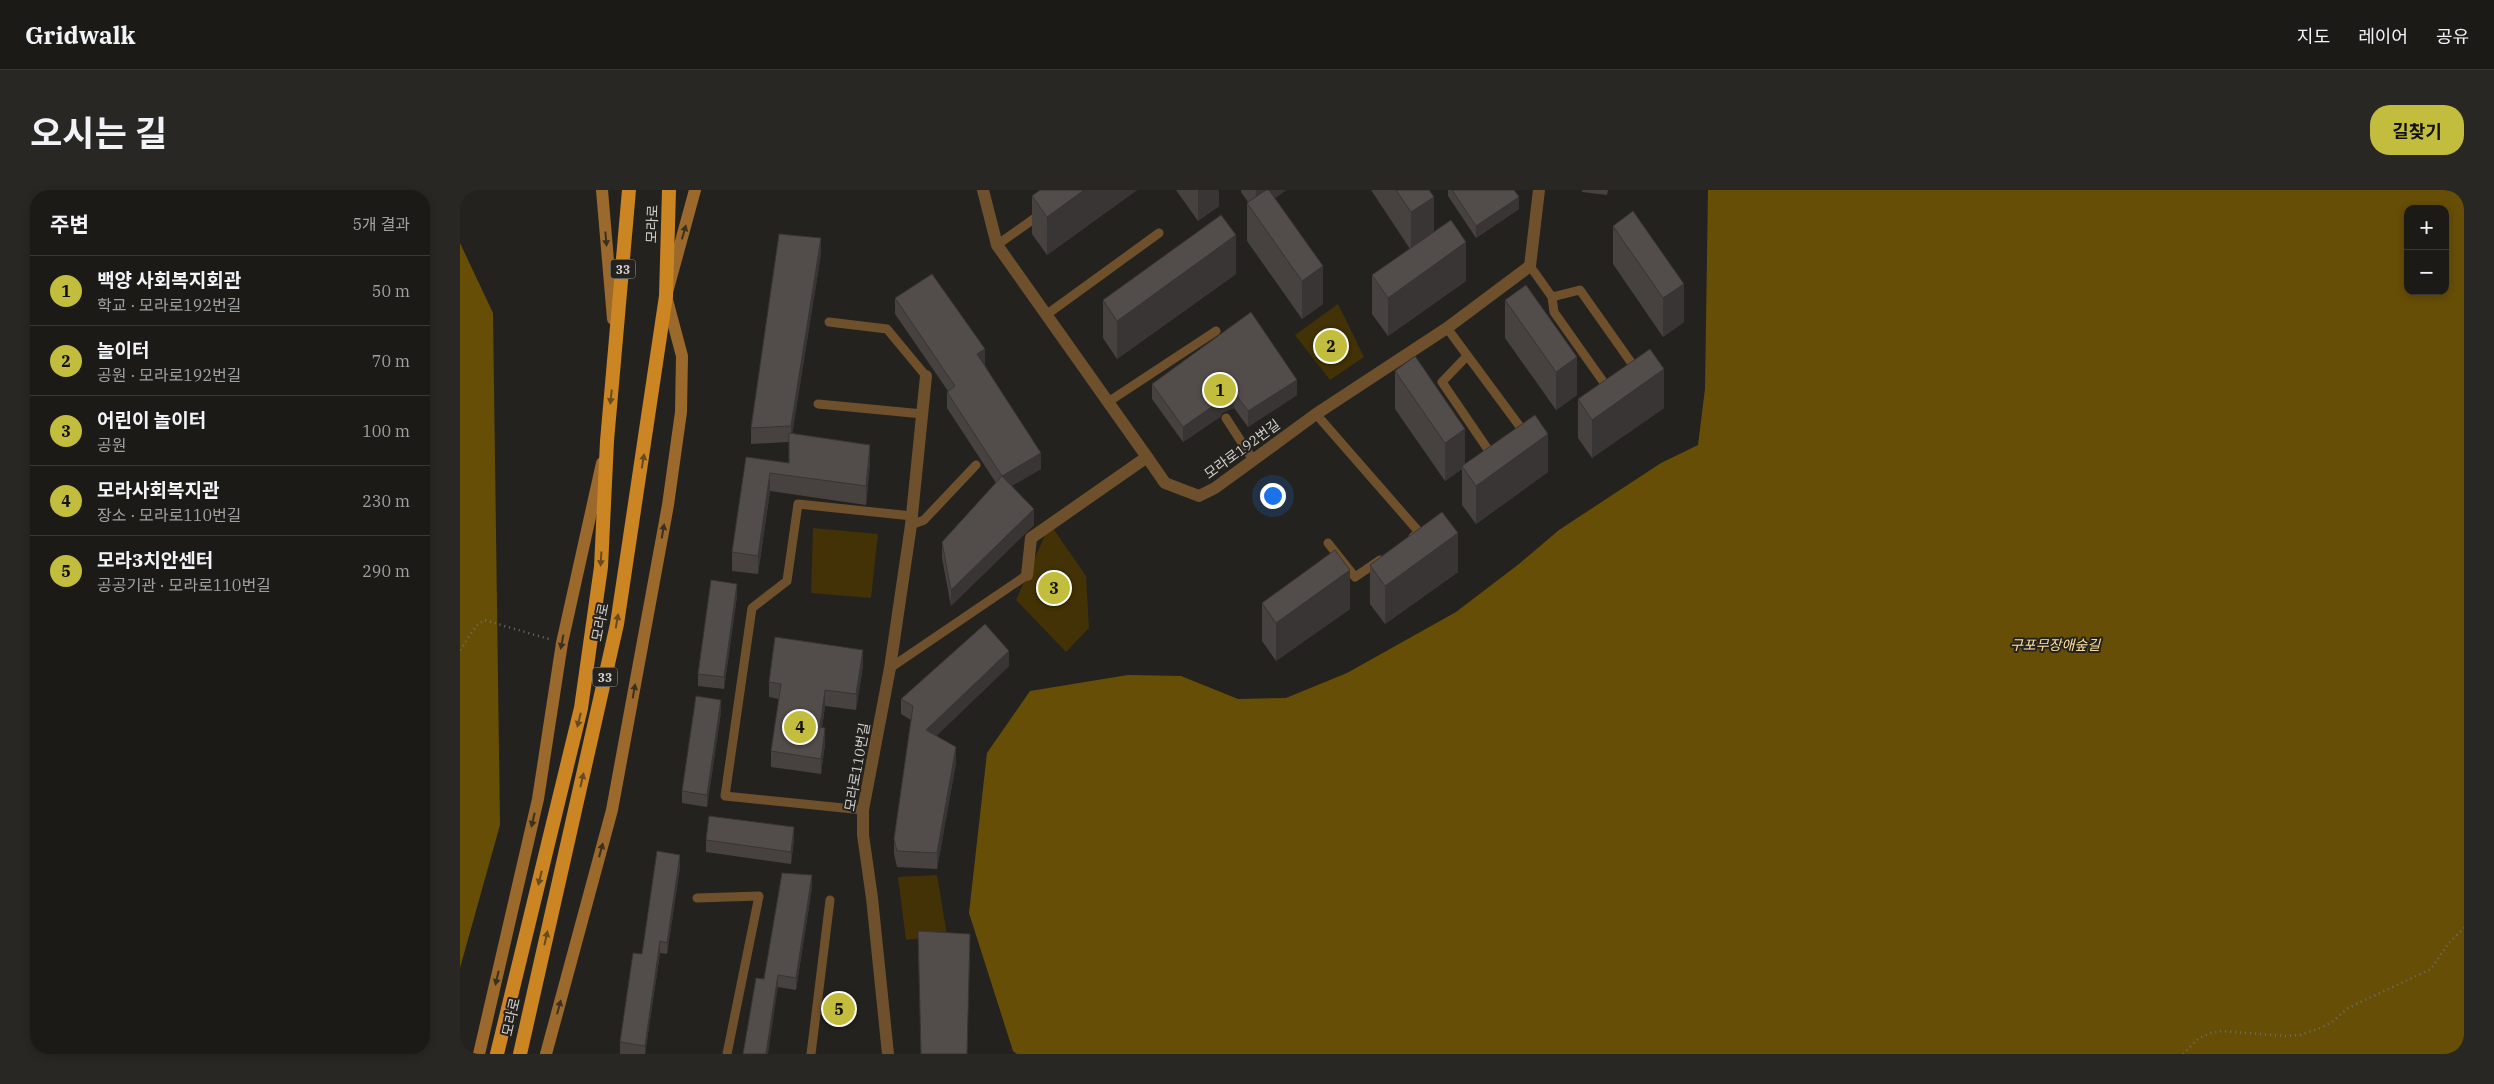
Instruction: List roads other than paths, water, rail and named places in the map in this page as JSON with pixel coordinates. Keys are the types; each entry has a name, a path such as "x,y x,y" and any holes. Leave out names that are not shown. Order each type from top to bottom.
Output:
{"highway":[{"name":"모라로","path":"497,1054 582,708 601,567 607,441 629,190"},
{"name":"모라로","path":"520,1054 617,624 666,296 669,190"}],"main road":[{"path":"602,190 616,348"},
{"path":"546,1054 612,810 668,505 681,412 682,356 666,296 695,190"},
{"path":"479,1054 538,799 562,643 607,441"}],"street":[{"name":"모라로192번길","path":"983,190 997,244 1046,315 1165,483 1199,496 1215,488 1316,414 1447,328 1530,266"},
{"path":"1530,266 1539,190"},
{"name":"모라로110번길","path":"888,1054 872,898 863,835 863,810 890,668 911,520 926,376"},
{"path":"1027,575 1031,538 1147,457"}],"lane":[{"path":"997,244 1052,206"},
{"path":"1046,315 1159,234"},
{"path":"1530,266 1552,296 1554,312 1607,387 1635,368 1580,290 1552,296"},
{"path":"829,322 887,328 926,376"},
{"path":"1447,328 1466,357 1475,364 1524,432 1516,438"},
{"path":"1108,402 1216,331"},
{"path":"1466,357 1442,382 1492,454 1500,448"},
{"path":"818,404 922,414"},
{"path":"1316,414 1420,532 1403,543"},
{"path":"1226,418 1253,460"},
{"path":"863,810 725,796 752,608 787,581 798,504 911,520 924,520 976,464"},
{"path":"1328,543 1355,577 1387,555"},
{"path":"890,668 1027,575"},
{"path":"697,898 759,896 727,1054"},
{"path":"811,1054 830,900"}],"place":[{"name":"놀이터","path":"1331,346"},
{"name":"백양 사회복지회관","path":"1220,390"},
{"name":"어린이 놀이터","path":"1054,588"},
{"name":"모라사회복지관","path":"800,727"},
{"name":"모라3치안센터","path":"839,1009"}],"park label":[{"name":"구포무장애숲길","path":"2055,645"}]}
